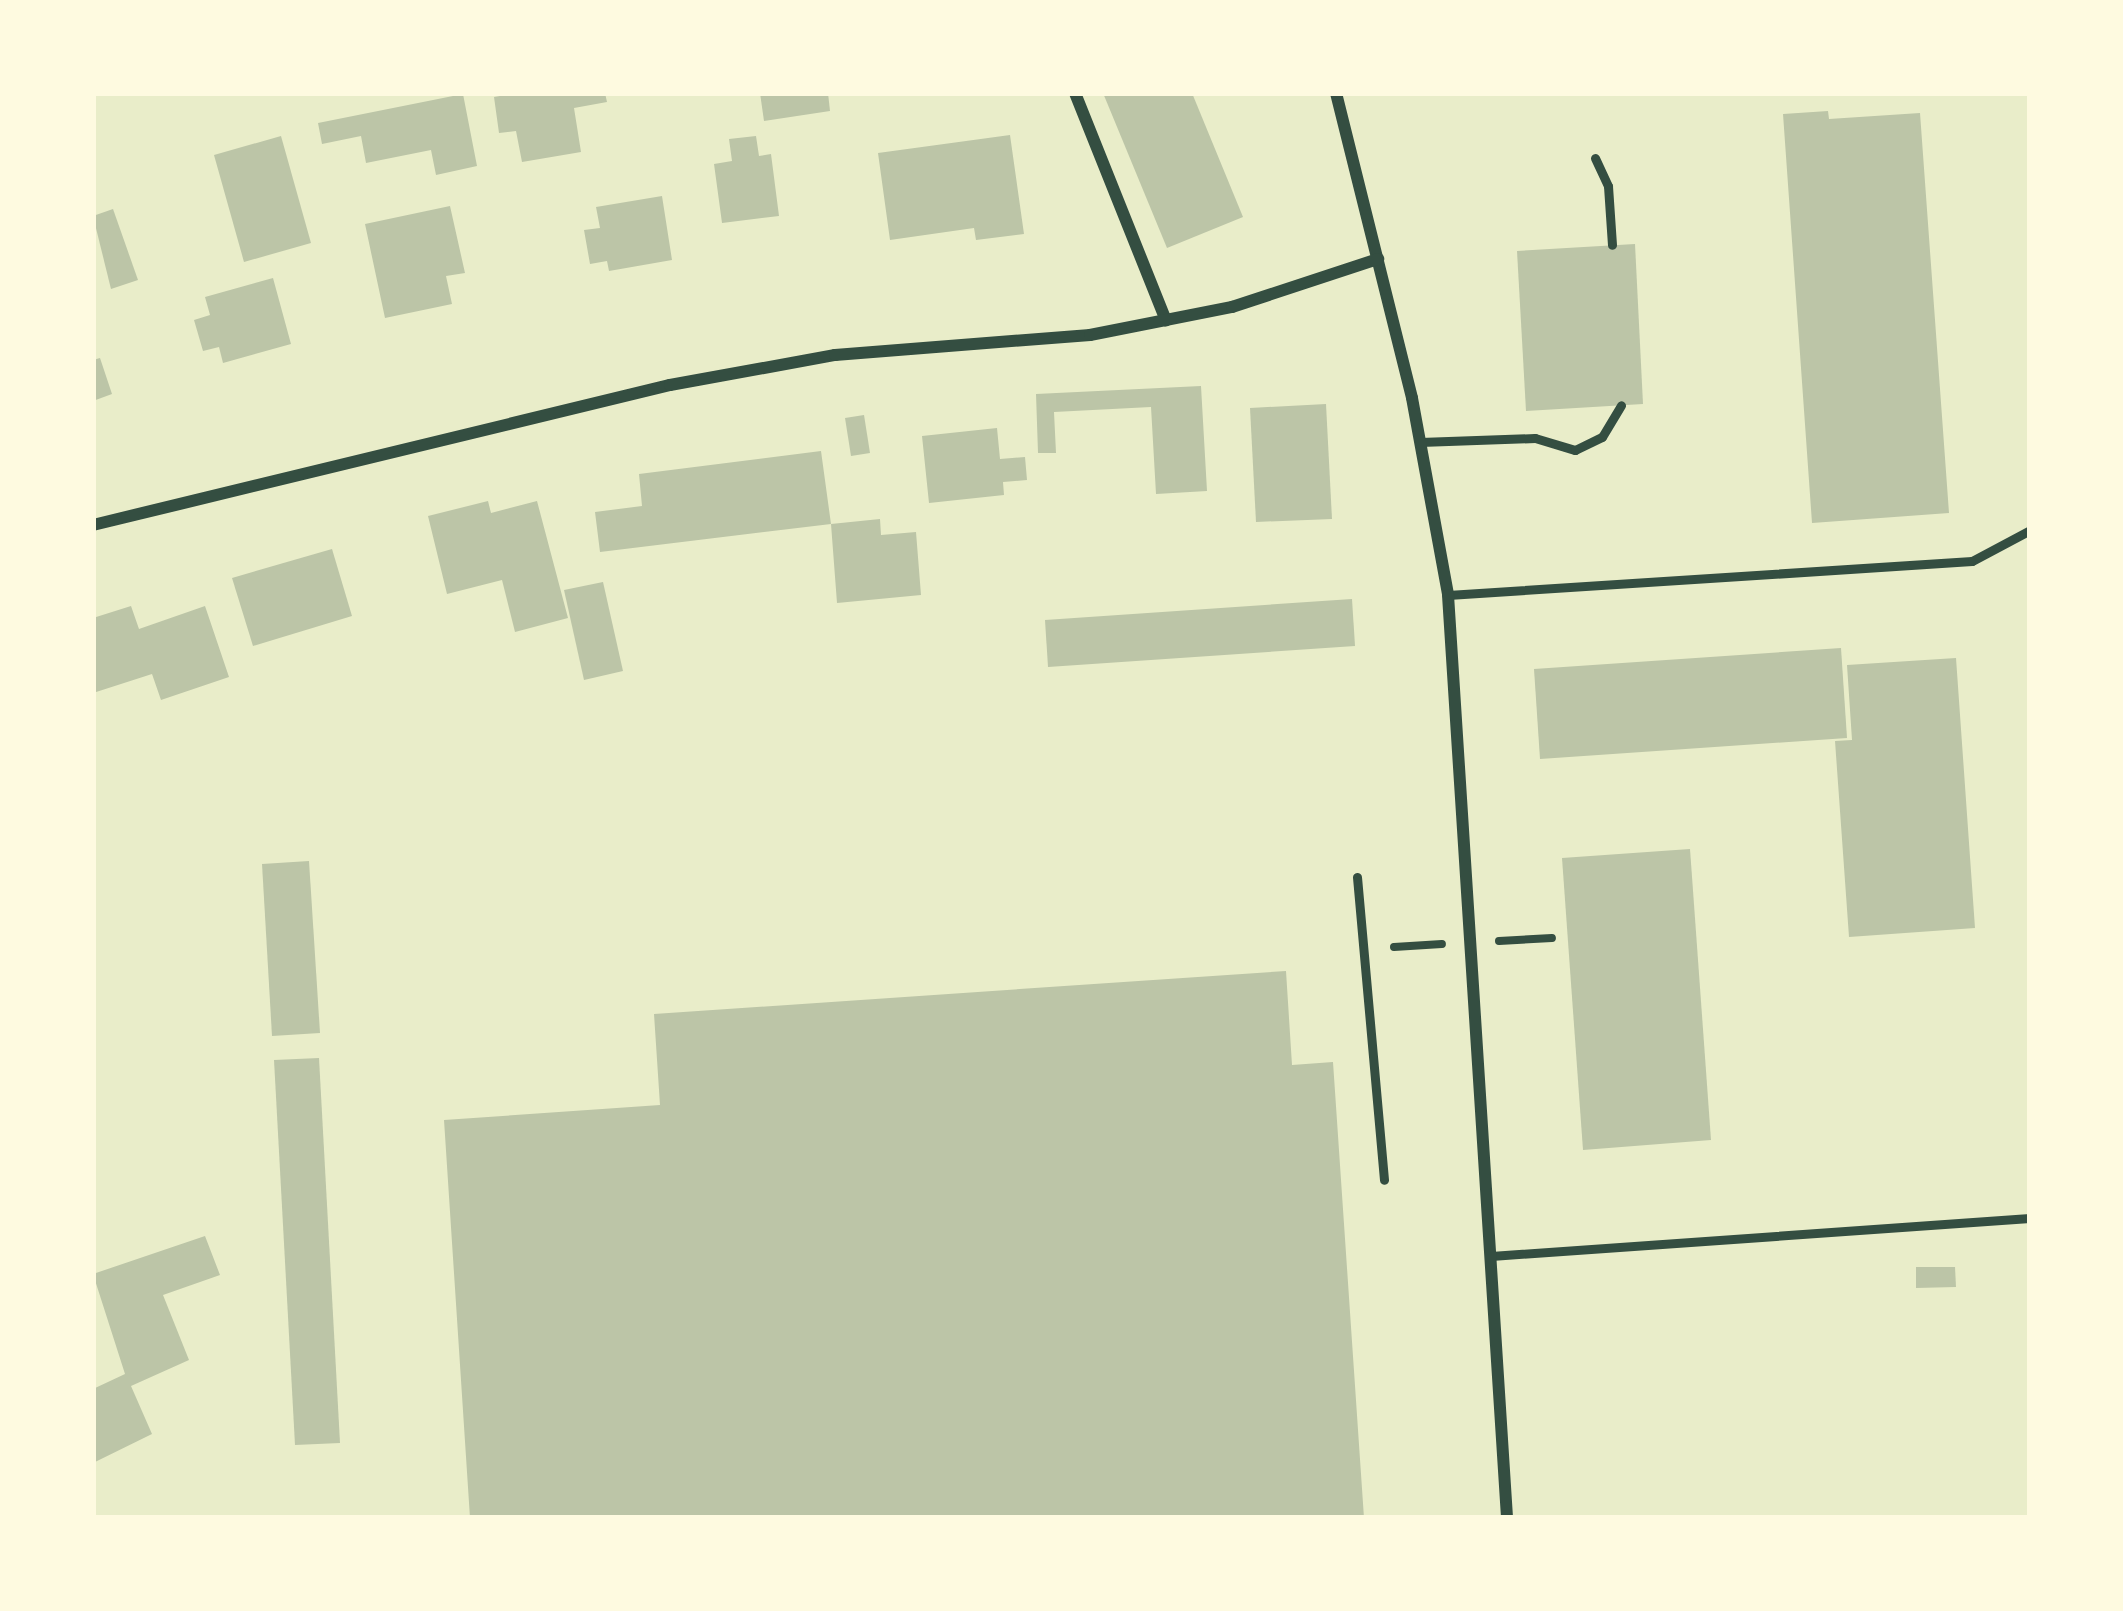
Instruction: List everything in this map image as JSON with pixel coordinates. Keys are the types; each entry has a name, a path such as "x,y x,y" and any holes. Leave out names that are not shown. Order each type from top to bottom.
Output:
{"street":[{"path":"1075,93 1166,321"},
{"path":"1336,93 1420,442 1448,595 1507,1518"},
{"path":"93,525 670,385 836,355 1090,335 1166,321 1378,259"}],"lane":[{"path":"1594,158 1608,186 1612,245"},
{"path":"1420,442 1535,438 1575,450 1602,437 1622,405"},
{"path":"1448,595 1972,562 2030,530"},
{"path":"1358,877 1384,1180"},
{"path":"1491,1256 2030,1218"}],"building":[{"path":"605,93 607,102 574,108 581,152 522,162 516,131 499,133 494,97"},
{"path":"760,93 828,93 830,111 764,121"},
{"path":"1103,93 1192,93 1243,217 1167,248"},
{"path":"463,94 477,166 436,175 431,150 366,163 361,136 322,144 318,123"},
{"path":"1828,111 1829,119 1920,113 1949,513 1812,523 1783,114"},
{"path":"1010,135 1024,234 976,240 974,228 890,240 878,153"},
{"path":"281,136 311,243 244,262 214,155"},
{"path":"756,136 759,156 771,154 779,216 722,223 714,164 732,161 729,139"},
{"path":"662,196 672,260 609,271 607,261 590,264 584,230 600,228 596,207"},
{"path":"450,206 465,273 446,276 452,304 385,318 365,224"},
{"path":"113,209 138,280 111,289 93,216"},
{"path":"1635,244 1643,404 1526,411 1517,251"},
{"path":"273,278 291,344 223,363 219,347 203,351 194,320 210,315 205,297"},
{"path":"100,358 112,394 93,401 93,360"},
{"path":"1201,386 1207,491 1156,494 1151,407 1054,412 1056,453 1038,453 1036,394"},
{"path":"1326,404 1332,519 1256,522 1250,408"},
{"path":"864,415 870,453 851,456 845,418"},
{"path":"997,428 1000,459 1025,457 1027,480 1003,482 1004,495 929,503 922,436"},
{"path":"821,451 831,524 600,552 595,512 642,506 639,474"},
{"path":"488,501 491,513 537,501 568,618 515,632 502,580 447,594 428,516"},
{"path":"880,519 881,535 916,532 921,595 837,603 831,524"},
{"path":"332,549 352,616 253,646 232,578"},
{"path":"603,582 623,671 584,680 564,590"},
{"path":"1352,599 1355,646 1048,667 1045,620"},
{"path":"131,606 139,629 205,606 229,677 161,700 152,674 93,693 93,618"},
{"path":"1841,648 1847,738 1540,759 1534,669"},
{"path":"1956,658 1975,928 1849,937 1835,741 1852,740 1847,665"},
{"path":"1690,849 1711,1140 1583,1150 1562,858"},
{"path":"309,861 320,1033 272,1036 262,864"},
{"path":"1286,971 1292,1065 1333,1062 1364,1518 470,1518 444,1120 660,1105 654,1014"},
{"path":"319,1058 340,1443 295,1445 274,1060"},
{"path":"205,1236 220,1275 163,1295 189,1360 131,1386 152,1434 93,1463 93,1389 125,1374 93,1274"},
{"path":"1916,1267 1955,1267 1956,1287 1916,1288"}]}
